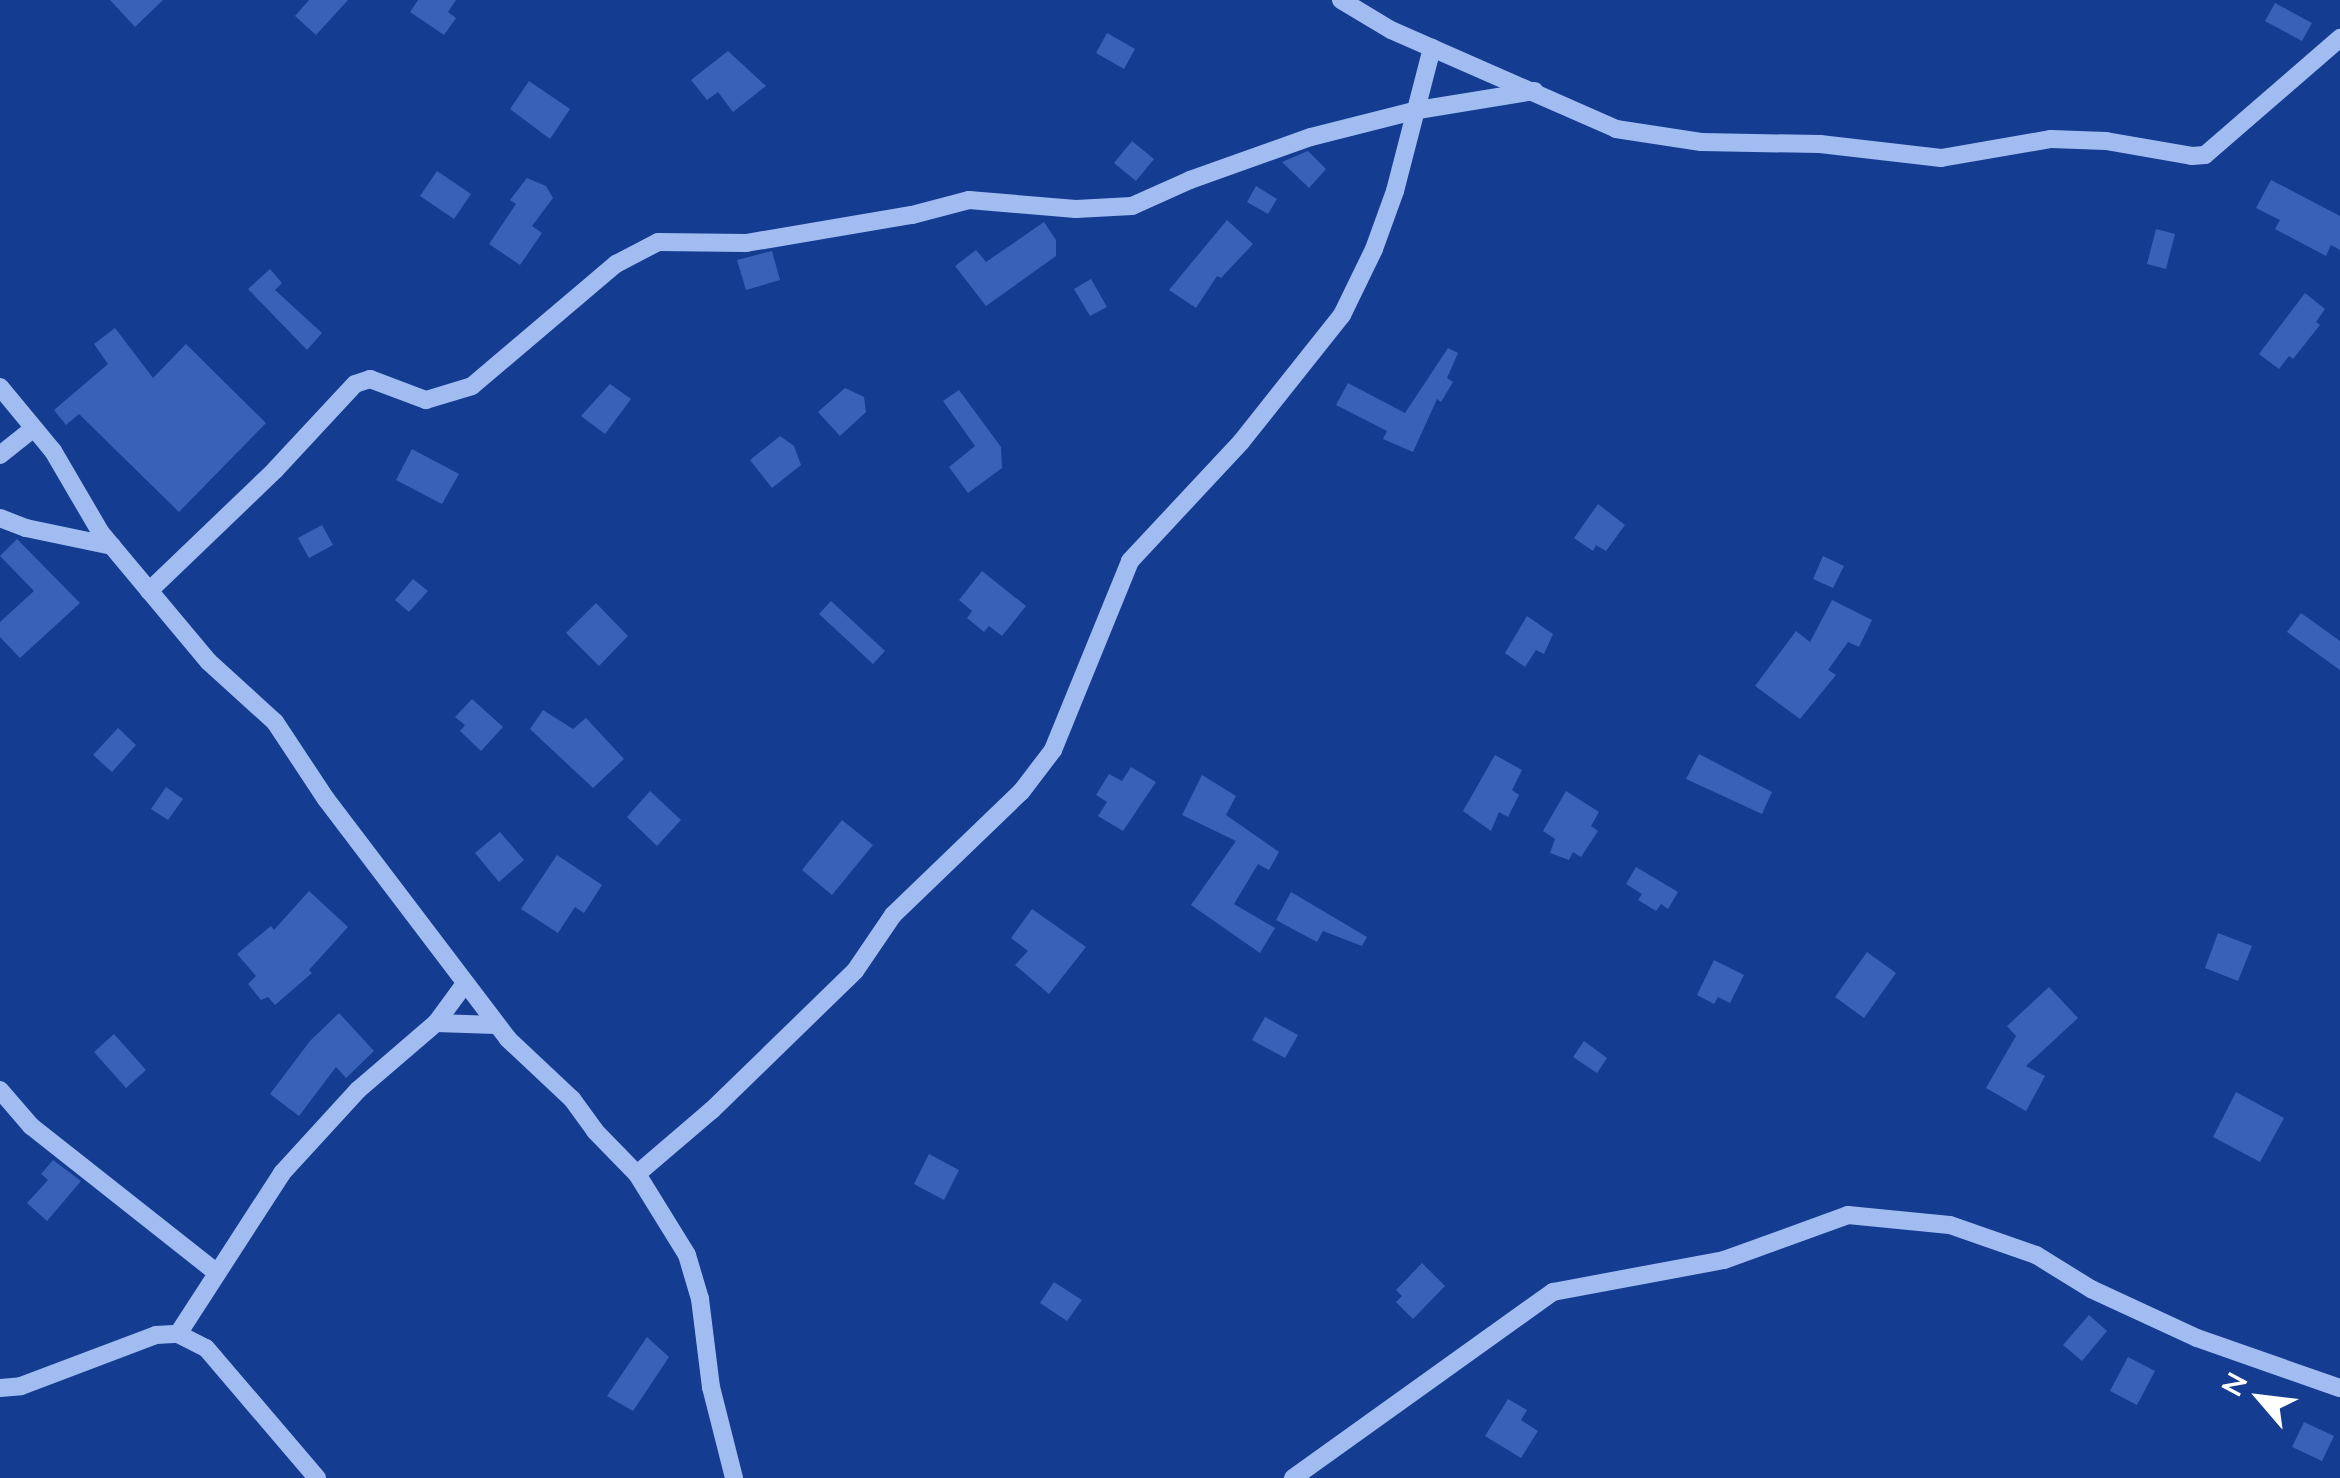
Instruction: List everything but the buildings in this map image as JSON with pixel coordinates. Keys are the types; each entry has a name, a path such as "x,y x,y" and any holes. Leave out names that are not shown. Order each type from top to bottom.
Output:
{"street":[{"path":"1341,0 1363,16 1616,129 1701,142 1820,144 1941,158 2050,138 2106,140 2192,156 2218,147 2340,38"},
{"path":"637,1174 712,1110 855,971 893,915 1021,792 1053,750 1130,561 1241,442 1342,315 1374,248 1418,110 1432,48"},
{"path":"149,591 275,470 355,384 370,379 426,400 472,386 616,264 658,242 746,243 912,215 969,200 1076,209 1132,206 1190,180 1311,137 1418,110 1534,91"},
{"path":"0,386 34,428 112,546 208,662 275,722 326,799 496,1025 572,1099 637,1174 687,1255 700,1299 711,1387 734,1478"},
{"path":"0,455 34,428"},
{"path":"0,518 26,528 112,546"},
{"path":"178,1334 282,1173 358,1090 436,1023 464,985"},
{"path":"436,1023 496,1025"},
{"path":"0,1090 32,1126 217,1274"},
{"path":"1293,1478 1553,1292 1724,1260 1848,1215 1950,1225 2018,1249 2197,1338 2340,1388"},
{"path":"0,1388 21,1386 156,1336 178,1334 206,1348 316,1478"}]}
